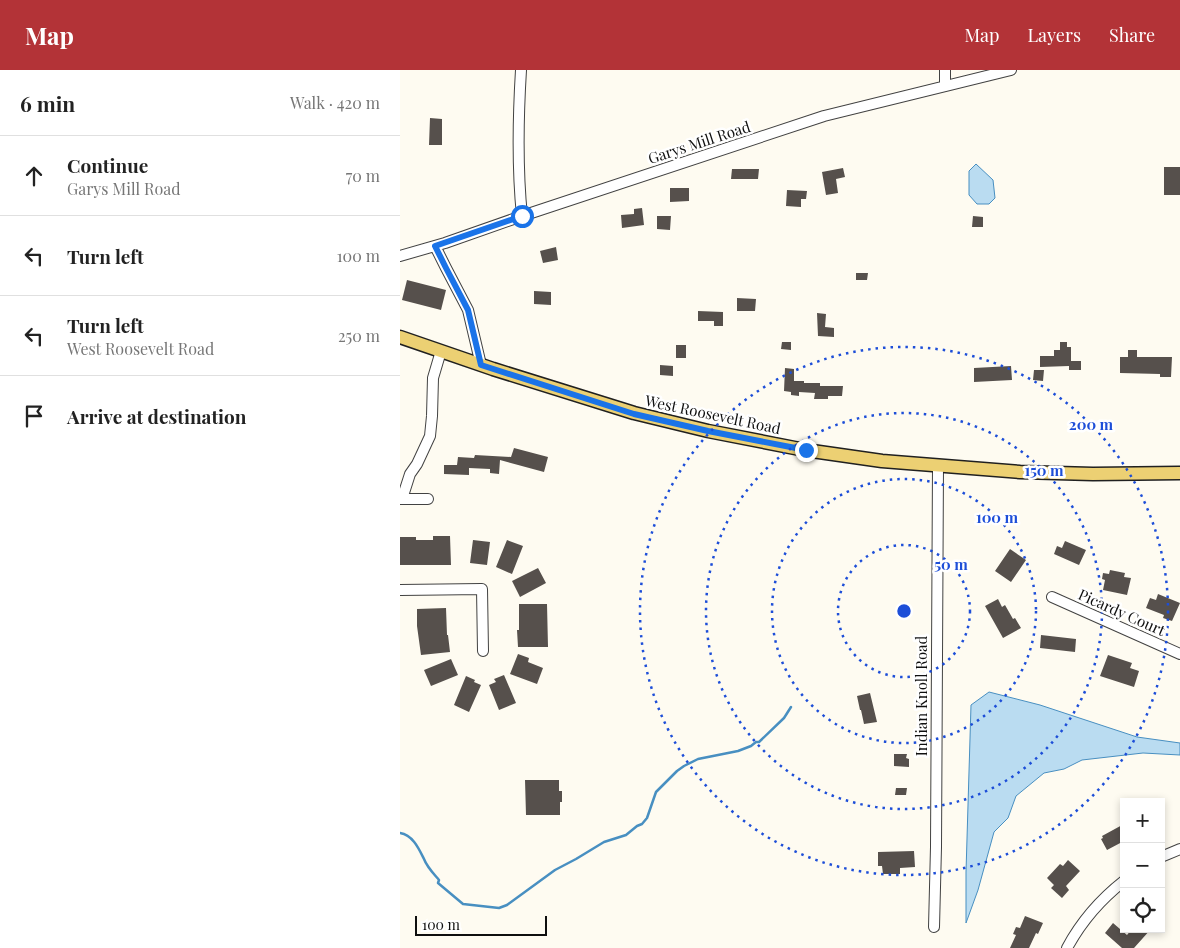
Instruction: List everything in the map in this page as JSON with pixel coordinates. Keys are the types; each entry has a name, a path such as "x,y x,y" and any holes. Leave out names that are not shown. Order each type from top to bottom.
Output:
{"main road":[{"name":"West Roosevelt Road","path":"400,337 634,414 806,450 882,461 1049,473 1180,473"}],"street":[{"path":"521,70 518,121 522,216"},
{"path":"945,70 945,86"},
{"name":"Garys Mill Road","path":"400,256 824,116 1011,70"},
{"path":"435,246 468,310 481,365"},
{"path":"428,499 401,499 410,474 417,464 430,436 433,378 441,351"},
{"name":"Indian Knoll Road","path":"934,927 938,466"},
{"path":"400,590 482,589 483,651"},
{"name":"Picardy Court","path":"1052,597 1180,654"},
{"path":"1165,855 1180,849"},
{"path":"1067,948 1090,914 1107,894 1120,884"}],"water":[{"path":"976,164 993,180 995,198 989,204 977,204 969,195 969,171"},
{"path":"989,692 1040,705 1137,737 1180,743 1180,755 1143,753 1082,760 1064,769 1044,773 1016,796 1008,818 994,832 978,890 966,923 971,705"}],"building":[{"path":"430,118 442,119 442,145 429,145"},
{"path":"1164,167 1180,167 1180,195 1164,195"},
{"path":"843,168 845,177 836,179 838,193 826,195 822,172"},
{"path":"732,169 759,169 758,179 731,179"},
{"path":"670,188 689,188 689,201 670,202"},
{"path":"787,190 807,191 806,199 801,199 801,207 786,206"},
{"path":"642,208 644,225 622,228 621,215 634,214 634,209"},
{"path":"657,216 671,216 670,230 657,229"},
{"path":"973,216 983,217 983,227 972,227"},
{"path":"556,247 558,260 543,263 540,251"},
{"path":"856,273 868,273 867,280 856,280"},
{"path":"407,280 446,290 441,310 402,300"},
{"path":"534,291 551,292 551,305 534,304"},
{"path":"737,298 756,299 755,311 737,311"},
{"path":"698,311 723,312 723,326 714,326 714,321 698,321"},
{"path":"817,313 826,314 825,327 834,328 834,337 818,336"},
{"path":"782,342 791,342 791,350 781,349"},
{"path":"1060,342 1067,342 1067,347 1071,347 1071,361 1081,361 1081,370 1069,370 1069,366 1040,367 1040,356 1054,356 1054,350 1060,350"},
{"path":"676,345 686,345 686,358 676,358"},
{"path":"1128,350 1137,350 1137,357 1172,357 1171,377 1160,377 1160,374 1120,373 1120,357 1128,357"},
{"path":"660,365 673,366 673,376 660,375"},
{"path":"1011,366 1012,380 974,382 974,368"},
{"path":"785,368 794,369 794,381 820,383 820,386 843,386 842,396 814,399 815,393 799,392 799,396 791,395 791,392 784,391"},
{"path":"1034,370 1044,370 1043,381 1033,380"},
{"path":"514,448 548,457 544,472 500,460 499,474 490,473 490,469 469,468 469,475 444,474 444,465 457,465 458,457 474,458 475,455 511,457"},
{"path":"433,536 450,536 451,565 400,565 400,537 416,537 416,540 433,540"},
{"path":"473,540 490,542 487,565 470,563"},
{"path":"507,540 523,546 512,574 496,567"},
{"path":"1065,541 1086,550 1079,565 1054,554 1057,546 1062,548"},
{"path":"1010,549 1026,560 1011,582 995,571"},
{"path":"538,568 546,583 520,597 512,581"},
{"path":"1110,570 1125,573 1124,577 1131,578 1127,595 1103,590 1105,580 1102,579 1103,573 1109,574"},
{"path":"1158,594 1180,603 1172,621 1163,618 1164,615 1146,608 1150,598 1156,600"},
{"path":"998,599 1002,607 1005,605 1021,628 1003,638 985,606"},
{"path":"519,604 547,604 548,647 518,647"},
{"path":"446,608 450,652 421,655 417,609"},
{"path":"1041,635 1076,639 1075,652 1040,648"},
{"path":"518,654 529,658 528,662 543,668 537,684 510,674"},
{"path":"1108,655 1132,663 1130,668 1139,671 1134,687 1100,676"},
{"path":"451,659 458,675 431,686 424,670"},
{"path":"504,675 516,703 499,710 489,685 496,682 494,679"},
{"path":"466,676 481,685 469,712 454,705"},
{"path":"870,693 877,722 864,724 857,696"},
{"path":"894,754 907,754 906,758 909,759 909,767 894,766"},
{"path":"525,780 559,780 559,791 562,791 560,815 526,815"},
{"path":"896,788 907,788 906,795 895,795"},
{"path":"1120,826 1120,843 1107,850 1101,839 1103,838 1102,836"},
{"path":"914,851 915,867 900,868 900,874 883,874 882,866 878,866 878,852"},
{"path":"1068,860 1080,871 1066,886 1069,890 1062,898 1051,888 1054,885 1047,878 1060,864 1063,866"},
{"path":"1025,916 1043,923 1038,934 1036,933 1029,948 1010,948 1016,935 1013,934 1016,927 1020,928"},
{"path":"1113,923 1120,929 1120,933 1127,935 1129,933 1147,933 1134,948 1122,948 1105,933"}],"waterway":[{"path":"400,833 409,836 415,843 430,870 439,880 438,883 463,904 499,908 507,905 555,870 604,842 626,835 642,824 647,818 656,792 684,766 698,759 738,751 759,742 784,718 791,707"}],"route":[{"path":"522,216 435,246 468,310 481,365 634,414 806,450"}]}
